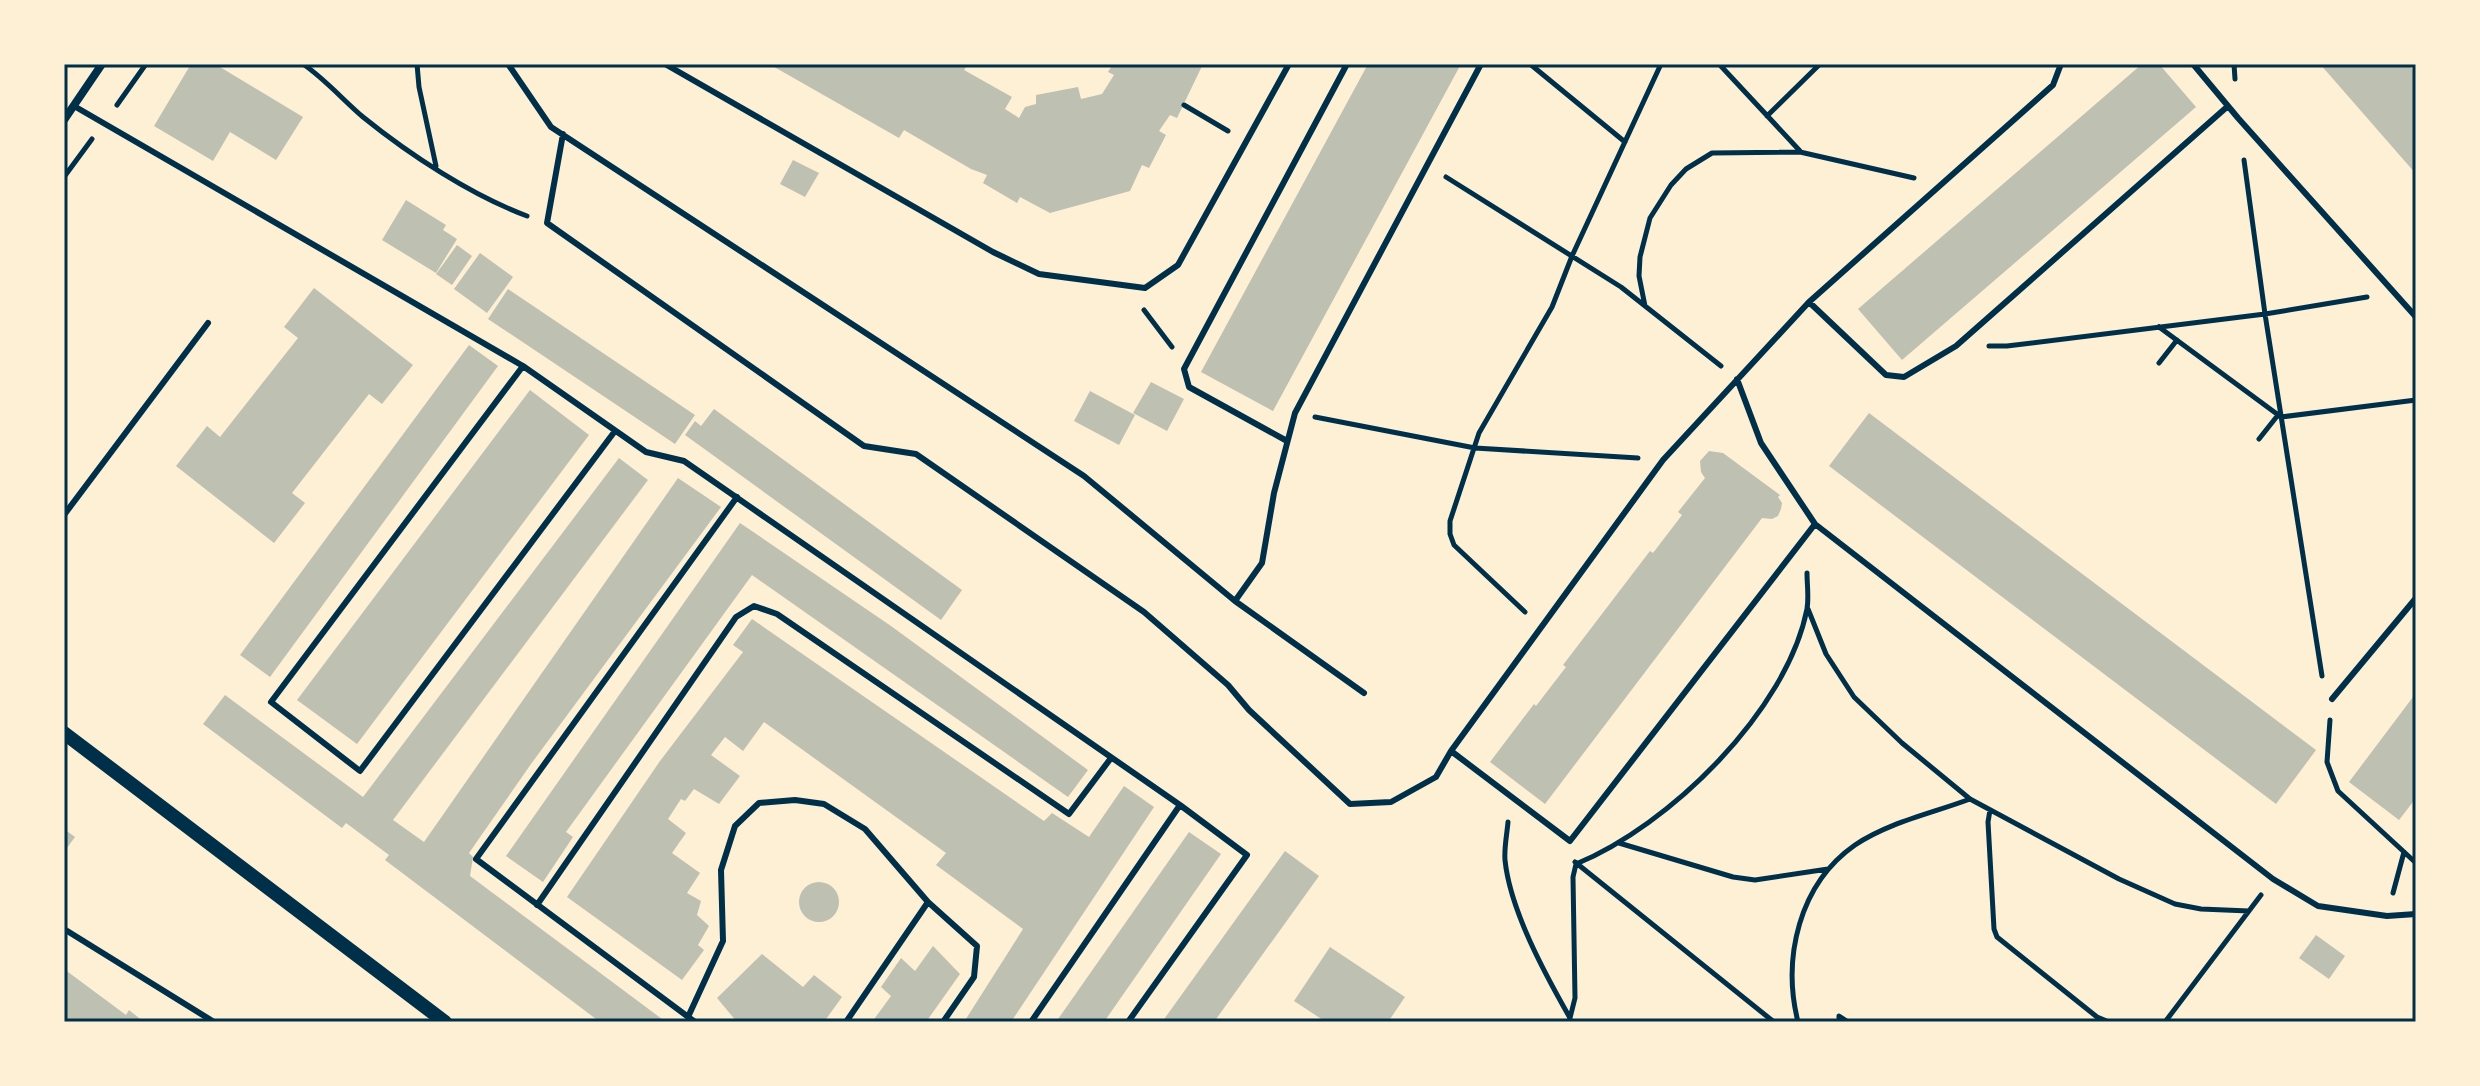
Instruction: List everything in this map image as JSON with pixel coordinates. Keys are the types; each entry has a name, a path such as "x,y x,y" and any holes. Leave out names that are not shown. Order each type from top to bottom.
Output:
{"street":[{"path":"64,120 102,64"},
{"path":"64,733 445,1022"}],"lane":[{"path":"508,64 551,127 1084,476 1235,601 1364,693"},
{"path":"665,64 993,252 1039,274 1145,288 1178,265 1289,64"},
{"path":"1287,441 1189,387 1184,369 1347,64"},
{"path":"1235,601 1262,563 1274,493 1295,413 1481,64"},
{"path":"563,134 547,223 864,446 916,454 1144,612 1228,685 1249,710 1350,804 1391,802 1436,777 1451,751 1663,460 1809,302 2053,85 2061,64"},
{"path":"2193,64 2416,317"},
{"path":"74,106 523,366 646,452 684,461 1180,805 1247,855 1128,1022"},
{"path":"1809,302 1886,375 1904,377 1956,346 2228,106"},
{"path":"64,515 208,323"},
{"path":"523,366 271,702 360,771 615,431"},
{"path":"1737,379 1761,443 1815,524 2273,879 2318,906 2387,916 2416,914"},
{"path":"695,1022 476,859 737,497"},
{"path":"1451,751 1570,841 1815,524"},
{"path":"2332,699 2416,598"},
{"path":"537,905 736,617 754,606 777,614 1069,814 1111,758"},
{"path":"688,1017 723,941 721,870 735,826 759,803 795,800 824,804 865,829 928,902 977,946 974,977 943,1022"},
{"path":"1031,1022 1180,805"},
{"path":"846,1022 928,902"},
{"path":"64,929 214,1022"}],"path":[{"path":"303,64 363,117 436,167 495,204 547,223"},
{"path":"417,64 436,167"},
{"path":"1530,64 1625,142"},
{"path":"1541,628 1454,545 1450,521 1479,433 1552,307 1572,256 1661,64"},
{"path":"1719,64 1800,152"},
{"path":"1767,116 1820,64"},
{"path":"1184,105 1246,141"},
{"path":"2238,118 2279,416 2320,673 2332,699 2327,762 2338,791 2416,863"},
{"path":"1645,306 1639,276 1643,238 1658,203 1686,169 1712,153 1800,152 1924,180"},
{"path":"1428,166 1621,287 1737,379"},
{"path":"1145,288 1143,308 1175,350 1184,369"},
{"path":"1956,346 2007,346 2265,314 2394,293"},
{"path":"2159,327 2279,416"},
{"path":"2159,363 2177,340"},
{"path":"2259,439 2279,416 2416,400"},
{"path":"1295,413 1475,448 1663,460"},
{"path":"1806,536 1808,608 1826,654 1854,697 1902,743 1970,799 2119,879 2175,904 2201,909 2249,911"},
{"path":"1576,864 1619,843 1688,790 1751,725 1784,670 1808,608"},
{"path":"1511,796 1505,858 1510,882 1547,977 1570,1020"},
{"path":"1798,1022 1791,985 1797,933 1804,907 1819,879 1857,844 1895,826 1970,799"},
{"path":"1990,810 1988,822 1997,937 2097,1017 2109,1022"},
{"path":"1570,841 1576,864 1573,877 1575,998 1570,1020"},
{"path":"1619,843 1733,877 1755,880 1829,869"},
{"path":"2387,916 2404,851"},
{"path":"1576,864 1774,1022"},
{"path":"2165,1022 2273,879"},
{"path":"1839,1022 1839,1016 1848,1022"}],"building":[{"path":"191,64 215,64 303,117 276,160 230,132 213,161 154,126"},
{"path":"769,64 968,64 964,70 1012,97 1005,109 1019,118 1025,107 1036,104 1036,95 1078,87 1081,99 1102,94 1114,75 1108,72 1113,64 1203,64 1177,118 1170,115 1159,131 1166,135 1149,168 1142,165 1130,191 1050,213 1020,197 1017,203 983,183 987,175 904,130 899,138"},
{"path":"1368,64 1461,64 1273,411 1201,372"},
{"path":"2142,64 2159,64 2196,107 1902,360 1858,309"},
{"path":"2320,64 2408,64 2416,73 2416,174"},
{"path":"793,160 819,173 805,197 780,184"},
{"path":"406,200 446,225 443,230 457,239 436,273 382,240"},
{"path":"457,245 472,256 452,285 436,274"},
{"path":"480,253 513,277 487,313 454,289"},
{"path":"314,288 413,365 382,404 369,394 292,493 305,503 274,543 176,466 207,426 220,437 298,338 284,327"},
{"path":"508,289 695,415 675,444 488,319"},
{"path":"469,345 498,366 270,677 240,655"},
{"path":"1151,382 1184,399 1167,431 1133,413"},
{"path":"530,390 589,435 357,744 297,700"},
{"path":"1090,391 1135,415 1119,445 1074,421"},
{"path":"714,409 962,590 941,620 685,435 695,421 701,426"},
{"path":"1869,413 2316,750 2276,804 1829,466"},
{"path":"1709,451 1723,453 1780,495 1778,497 1782,503 1778,516 1762,518 1545,804 1490,762 1566,667 1563,665 1650,551 1653,553 1682,515 1678,512 1705,478 1700,461"},
{"path":"619,458 648,480 393,820 424,842 678,478 721,507 469,853 473,857 470,876 666,1022 600,1022 385,860 389,855 346,823 342,828 203,724 225,695 363,797"},
{"path":"740,523 891,626 1088,770 1068,797 752,575 566,832 573,837 543,882 506,856"},
{"path":"752,619 1044,821 1052,813 1089,837 1124,786 1154,807 1011,1022 964,1022 1023,929 936,865 946,853 764,722 743,751 725,737 711,755 740,776 719,804 694,789 685,801 681,799 668,819 686,833 672,853 700,873 687,893 701,901 697,915 709,926 698,945 704,950 682,980 567,897 660,761 743,652 733,645"},
{"path":"2416,693 2416,798 2399,820 2349,782"},
{"path":"64,829 75,837 64,852"},
{"path":"1189,832 1221,854 1104,1022 1056,1022"},
{"path":"1285,851 1319,876 1214,1022 1162,1022"},
{"path":"819,882 833,888 839,902 833,916 819,922 805,916 799,902 805,888"},
{"path":"2316,935 2345,956 2329,979 2299,958"},
{"path":"933,946 960,974 926,1022 872,1022 891,996 881,987 901,958 915,971"},
{"path":"1330,947 1405,997 1388,1022 1326,1022 1294,1001"},
{"path":"762,954 803,987 814,975 842,997 824,1022 737,1022 717,998"},
{"path":"64,969 126,1015 129,1010 144,1022 64,1022"}]}
